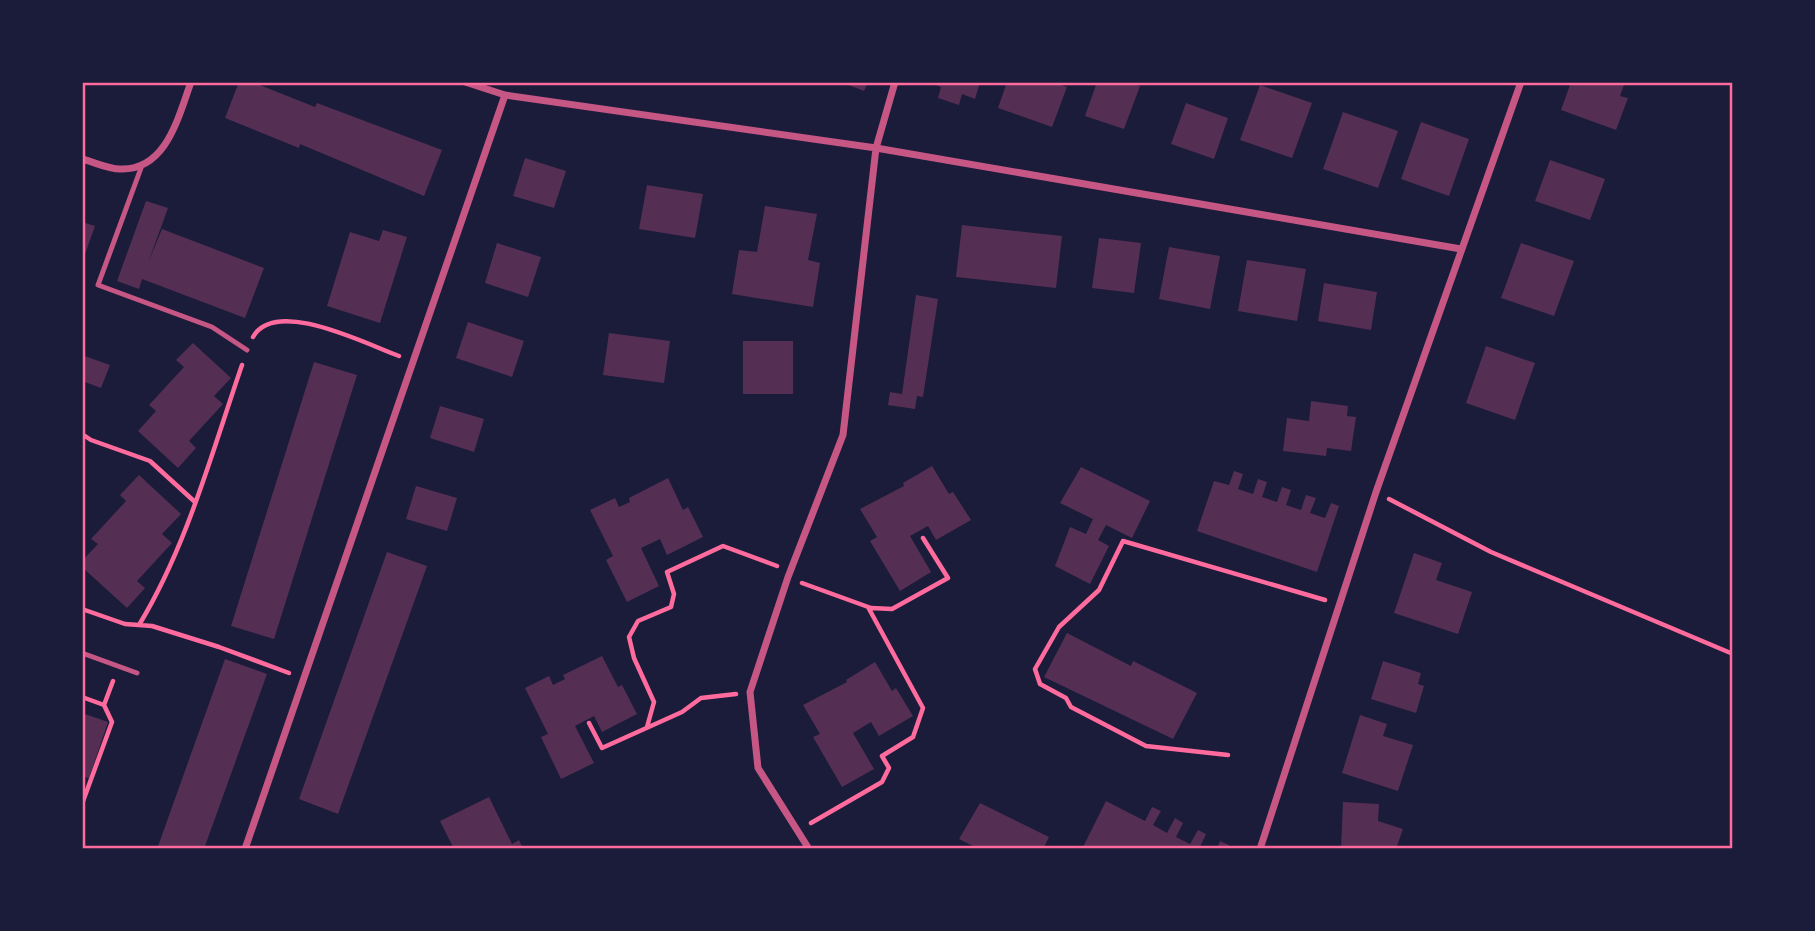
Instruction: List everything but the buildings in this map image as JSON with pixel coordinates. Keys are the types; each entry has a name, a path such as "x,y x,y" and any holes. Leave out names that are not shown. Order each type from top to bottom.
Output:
{"street":[{"path":"82,159 117,169 141,168 159,154 174,128 191,82"},
{"path":"465,82 505,95 876,148 1461,249"},
{"path":"808,849 758,768 750,692 789,574 843,435 876,148 895,82"},
{"path":"1260,849 1376,492 1521,82"},
{"path":"245,849 505,95"}],"lane":[{"path":"141,168 98,285 212,327 247,350"},
{"path":"82,653 137,673"}],"path":[{"path":"139,625 159,592 195,502 247,350 258,328 280,320 310,323 413,361"},
{"path":"82,433 91,440 150,461 195,502"},
{"path":"1376,492 1491,552 1733,654"},
{"path":"647,727 654,702 634,658 629,637 638,621 671,607 674,594 667,572 723,547 868,607 892,609 948,578 923,538"},
{"path":"1228,755 1146,746 1071,707 1066,698 1040,684 1035,670 1059,627 1099,590 1123,541 1339,604"},
{"path":"1280,596 1283,587"},
{"path":"798,831 882,782 889,768 882,756 913,737 923,708 868,607"},
{"path":"82,609 125,624 139,625 219,647 303,678"},
{"path":"104,705 118,666"},
{"path":"589,723 603,748 682,712 701,698 750,692"},
{"path":"82,697 104,705 112,722 82,804"}]}
